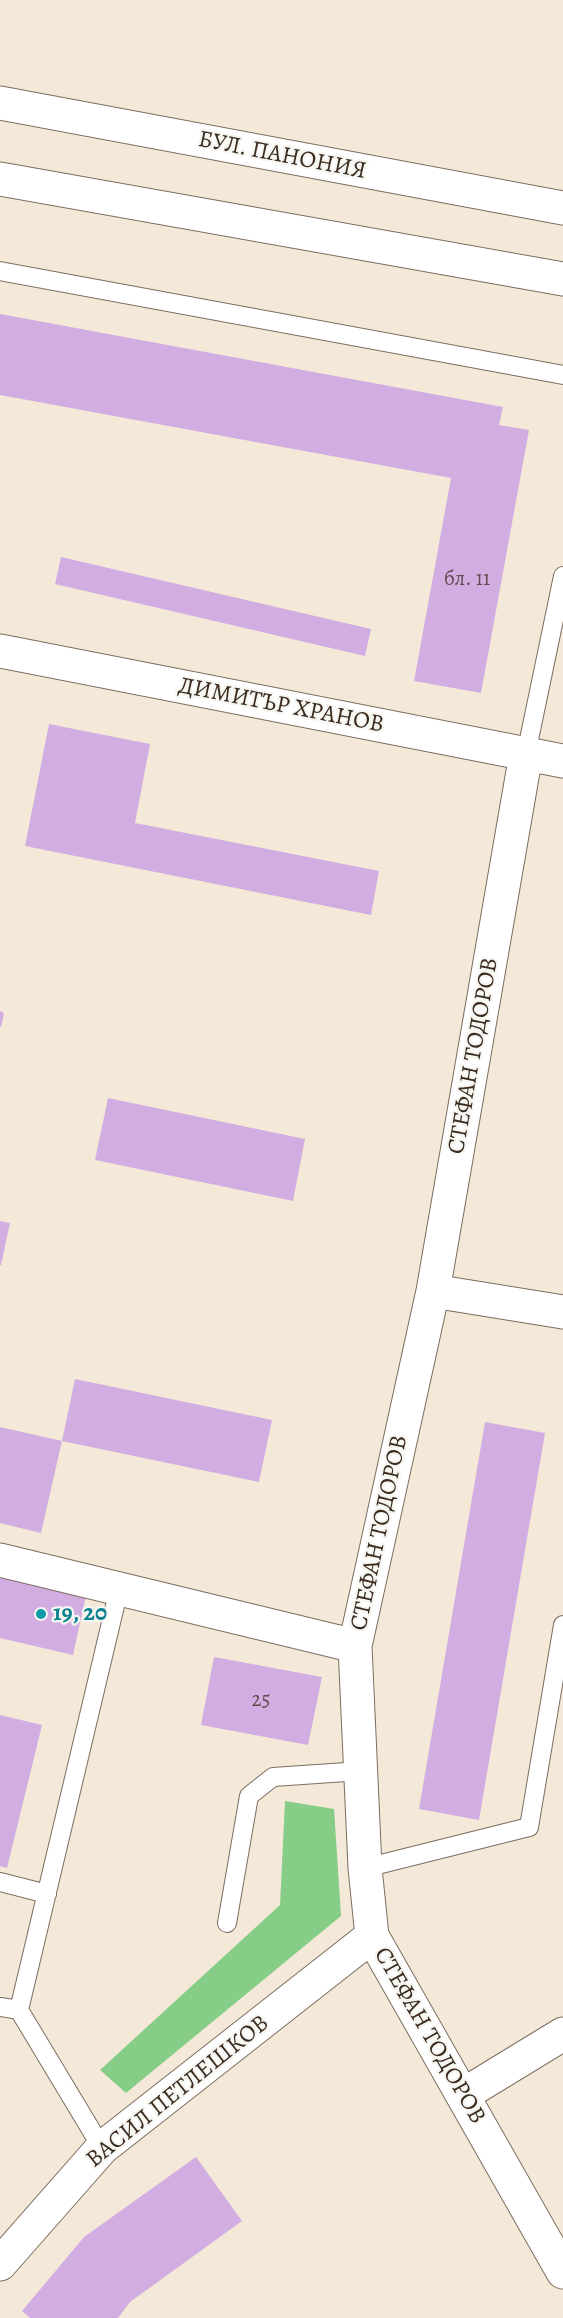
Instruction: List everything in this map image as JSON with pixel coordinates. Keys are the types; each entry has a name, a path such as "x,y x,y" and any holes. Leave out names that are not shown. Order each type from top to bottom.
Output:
{"street":[{"name":"БУЛ. ПАНОНИЯ","path":"0,103 563,208"},
{"path":"0,179 563,279"},
{"name":"ДИМИТЪР ХРАНОВ","path":"0,651 563,761"},
{"name":"СТЕФАН ТОДОРОВ","path":"526,754 433,1291 355,1646 365,1868 372,1936 563,2272"},
{"path":"433,1291 563,1312"},
{"path":"0,1560 355,1646"},
{"name":"ВАСИЛ ПЕТЛЕШКОВ","path":"0,2264 102,2148 372,1936"},
{"path":"463,2096 563,2034"}],"lane":[{"path":"0,271 563,375"},
{"path":"526,754 563,576"},
{"path":"102,2148 19,2010 119,1589"},
{"path":"365,1868 529,1827 563,1625"},
{"path":"227,1923 249,1796 273,1777 361,1771"},
{"path":"0,1881 47,1894"},
{"path":"0,2007 19,2010"}],"green space":[{"path":"285,1801 334,1809 341,1916 126,2093 100,2070 280,1905"}],"building":[{"path":"0,314 503,407 499,425 529,430 481,693 414,681 451,478 0,395"},
{"path":"61,557 371,629 365,656 55,584"},
{"path":"49,724 150,744 135,823 379,871 371,915 25,846"},
{"path":"0,1011 4,1013 1,1027 0,1026"},
{"path":"108,1098 305,1139 293,1201 95,1160"},
{"path":"0,1221 10,1223 1,1265 0,1265"},
{"path":"75,1379 272,1420 259,1482 62,1441"},
{"path":"485,1422 545,1433 479,1820 419,1809"},
{"path":"0,1427 62,1441 41,1533 0,1523"},
{"name":"19, 20","path":"0,1572 87,1591 73,1655 0,1638"},
{"path":"214,1657 322,1677 308,1745 201,1725"},
{"path":"0,1715 42,1725 7,1868 0,1866"},
{"path":"196,2157 242,2221 130,2302 118,2318 30,2318 22,2311 84,2237"}],"place":[{"name":"19, 20","path":"41,1614"}]}
